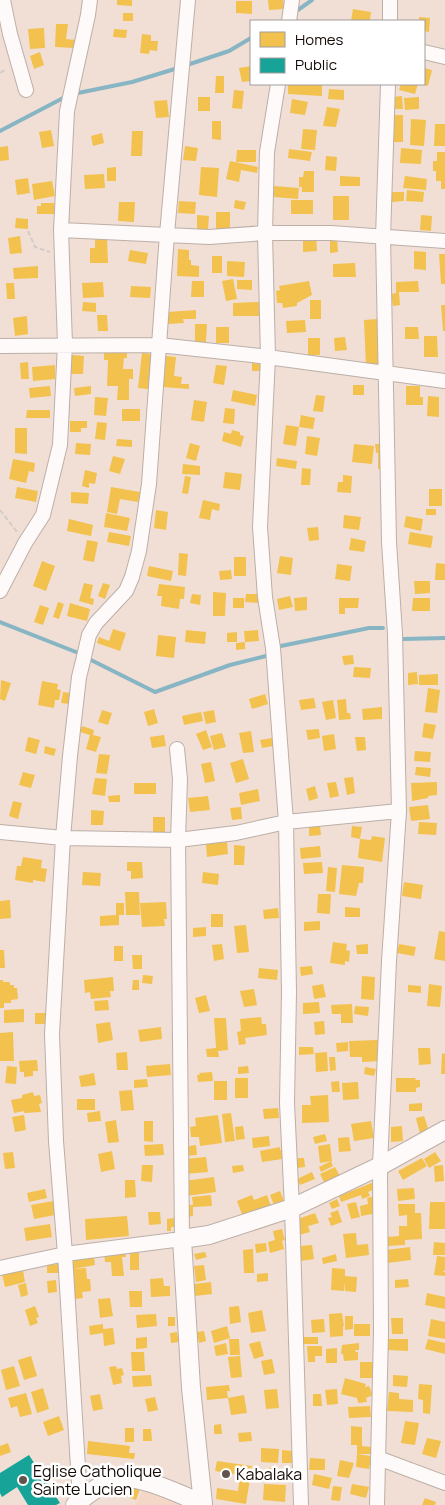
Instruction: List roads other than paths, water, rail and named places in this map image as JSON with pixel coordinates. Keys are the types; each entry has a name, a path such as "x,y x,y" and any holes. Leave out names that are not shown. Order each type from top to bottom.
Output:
{"street":[{"path":"3,0 10,34 26,90"},
{"path":"0,591 25,543 43,515 60,444 65,344 61,230 68,102 90,0"},
{"path":"77,1503 65,1254 56,1141 52,1034 63,838 79,677 89,635 96,623 126,591 132,577 139,551 149,484 167,234 188,0"},
{"path":"390,0 390,20"},
{"path":"289,20 292,3"},
{"path":"425,52 445,57"},
{"path":"278,85 267,152 265,233 268,357 260,527 265,597 273,648 286,822 289,992 287,1104 301,1505"},
{"path":"377,1505 381,1332 380,1166 389,961 400,811 395,634 389,542 383,238 388,85"},
{"path":"61,230 209,237 265,233 331,233 445,241"},
{"path":"0,346 65,344 159,345 445,380"},
{"path":"77,1503 113,1479 124,1478 165,1488 204,1504 191,1388 182,1240 178,840 180,779 177,749"},
{"path":"0,832 63,838 178,840 236,833 286,822 400,811"},
{"path":"0,1268 65,1254 209,1235 292,1208 380,1166 445,1130"},
{"path":"378,1458 445,1483"}],"waterway":[{"path":"295,12 312,0"},
{"path":"184,66 229,51 250,39"},
{"path":"73,94 132,82 178,68"},
{"path":"0,131 67,96"},
{"path":"0,622 81,654"},
{"path":"281,646 369,628 383,628"},
{"path":"403,639 445,638"},
{"path":"87,658 155,692 230,665 266,656"}],"place":[{"name":"Kabalaka","path":"226,1474"},
{"name":"Eglise Catholique Sainte Lucien","path":"23,1480"}]}
